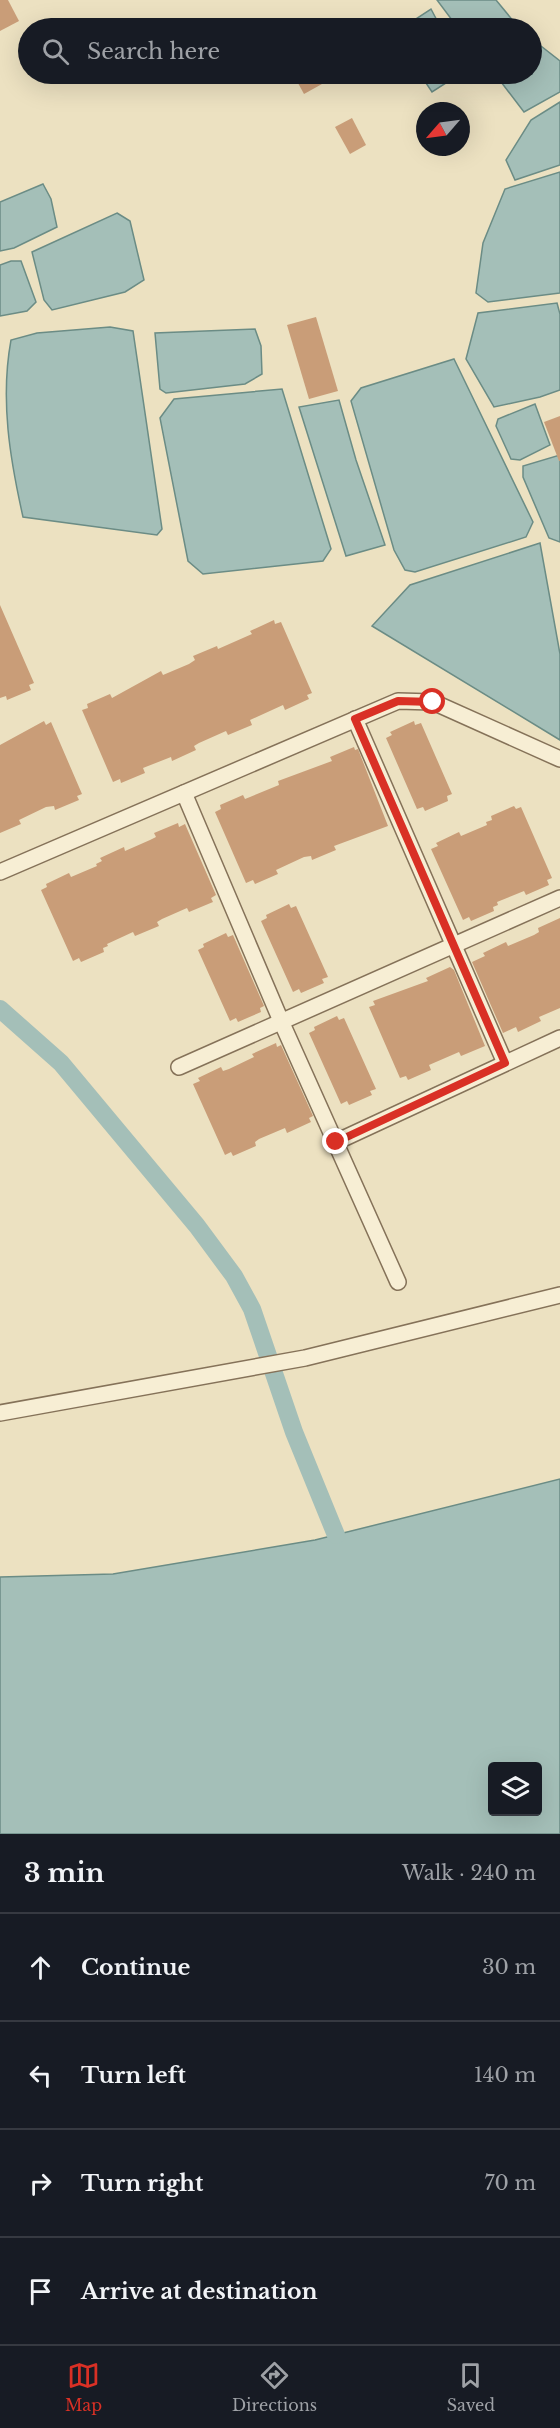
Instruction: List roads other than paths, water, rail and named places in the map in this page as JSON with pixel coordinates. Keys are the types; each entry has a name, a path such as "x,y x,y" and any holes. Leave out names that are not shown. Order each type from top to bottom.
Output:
{"street":[{"path":"0,872 398,701 433,702 560,759"},
{"path":"355,719 505,1063"},
{"path":"184,793 281,1021 398,1282"},
{"path":"179,1067 560,898"},
{"path":"336,1142 560,1038"},
{"path":"0,1413 305,1358 560,1295"}],"water":[{"path":"437,0 496,0 511,18 450,18"},
{"path":"431,9 436,18 417,18"},
{"path":"542,47 560,61 560,92 524,112 503,84 542,84"},
{"path":"427,84 444,84 432,92"},
{"path":"560,102 560,165 515,180 506,160 531,120"},
{"path":"560,172 560,293 488,302 476,293 483,243 505,189"},
{"path":"43,184 51,199 57,227 14,248 0,251 0,202"},
{"path":"117,213 130,221 144,280 125,292 52,310 44,300 32,252"},
{"path":"11,261 21,261 36,302 27,311 0,316 0,265"},
{"path":"557,303 560,314 560,390 494,407 466,359 478,313"},
{"path":"110,327 133,331 162,529 157,535 23,517 8,429 6,385 11,340 37,333"},
{"path":"255,329 261,346 262,374 245,384 166,393 160,389 155,333"},
{"path":"454,359 533,522 526,537 415,572 405,570 394,550 351,401 361,388"},
{"path":"282,389 331,549 323,561 203,574 188,561 160,418 174,399"},
{"path":"339,400 356,460 385,545 346,556 299,407"},
{"path":"535,404 550,445 520,460 511,459 496,426 498,419"},
{"path":"560,455 560,542 549,538 523,477 523,466"},
{"path":"540,543 560,654 560,740 372,626 410,585"},
{"path":"560,1479 560,1834 0,1834 0,1577 113,1574 315,1540"}],"waterway":[{"path":"0,1009 61,1063 197,1226 234,1276 252,1309 294,1432 336,1535"}]}
